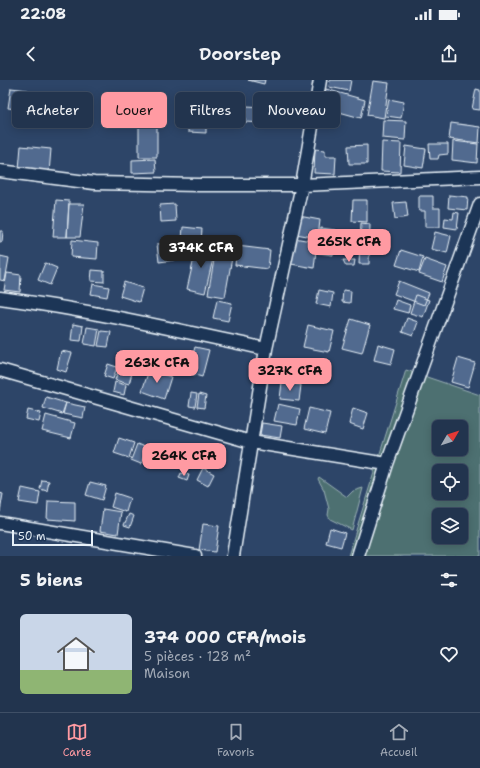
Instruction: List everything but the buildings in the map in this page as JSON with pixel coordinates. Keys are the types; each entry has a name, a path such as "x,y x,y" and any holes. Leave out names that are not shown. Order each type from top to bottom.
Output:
{"street":[{"path":"233,556 266,349 302,185 320,80"},
{"path":"0,171 94,183 199,185 302,185 480,177"},
{"path":"358,556 388,464 480,204"},
{"path":"0,298 68,308 127,319 266,349"},
{"path":"0,370 251,442 388,464"},
{"path":"0,523 195,556"}],"green space":[{"path":"406,370 480,395 480,556 348,556"},
{"path":"319,477 347,497 353,491 363,488 352,530 330,519 328,515 329,509 324,490 318,479"}]}
